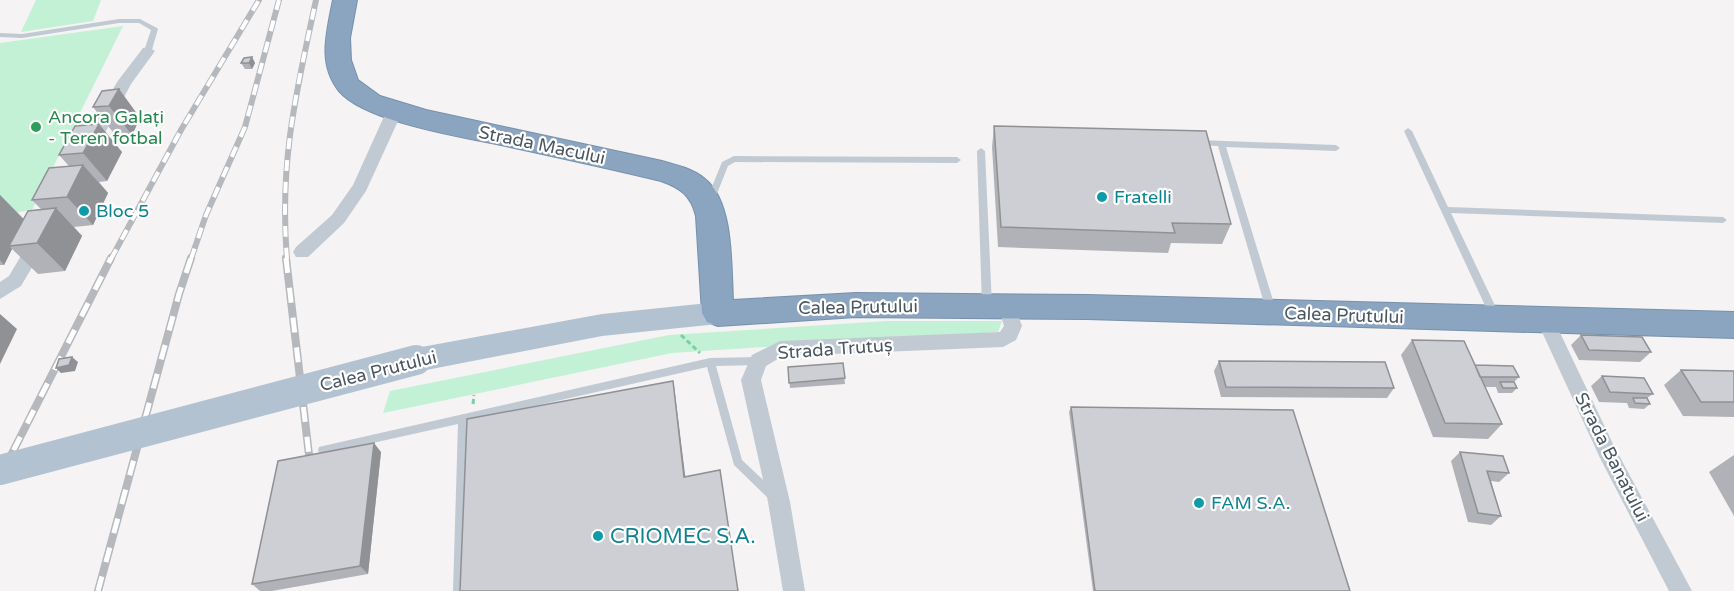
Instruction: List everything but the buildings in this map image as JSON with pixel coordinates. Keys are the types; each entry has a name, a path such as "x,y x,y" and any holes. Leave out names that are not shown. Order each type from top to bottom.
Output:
{"highway":[{"name":"Strada Macului","path":"345,0 338,47 341,73 349,86 359,95 395,110 674,174 695,186 709,204"},
{"path":"709,204 718,313"},
{"name":"Calea Prutului","path":"718,313 856,305 997,306 1734,325"}],"main road":[{"name":"Calea Prutului","path":"0,470 416,360 602,325 718,313"}],"street":[{"path":"82,161 124,82 148,51"},
{"path":"302,252 338,219 360,187 395,110"},
{"path":"0,291 15,280 44,231"},
{"name":"Strada Trutuș","path":"794,591 779,502 751,380 759,361 780,349 1002,339 1013,326 997,306"},
{"name":"Strada Banatului","path":"1546,321 1607,452 1681,591"}],"lane":[{"path":"0,35 22,36 118,21 140,21 155,29 148,51"},
{"path":"1408,131 1496,319"},
{"path":"1186,143 1336,148"},
{"path":"1221,143 1272,312"},
{"path":"981,151 997,306"},
{"path":"709,204 725,164 734,159 957,160"},
{"path":"1445,210 1723,220"},
{"path":"323,450 710,362 759,361"},
{"path":"710,362 738,462 779,502"},
{"path":"459,591 463,418"}],"path":[{"path":"663,317 710,362"}],"green space":[{"path":"36,0 101,0 93,21 21,32"},
{"name":"Ancora Galați - Teren fotbal","path":"123,26 32,210 0,215 0,43"},
{"path":"887,321 1002,321 998,332 672,353 383,413 390,391 669,335"}],"railway":[{"path":"111,259 181,130 259,0"},
{"path":"191,259 206,215 245,127 279,0"},
{"path":"287,259 285,224 287,159 296,97 316,0"},
{"path":"0,477 111,258"},
{"path":"98,591 179,294 191,258"},
{"path":"286,258 311,472"}],"place":[{"name":"Ancora Galați - Teren fotbal","path":"36,127"},
{"name":"Fratelli","path":"1102,197"},
{"name":"Bloc 5","path":"84,211"},
{"name":"FAM S.A.","path":"1199,503"},
{"name":"CRIOMEC S.A.","path":"598,536"}]}
